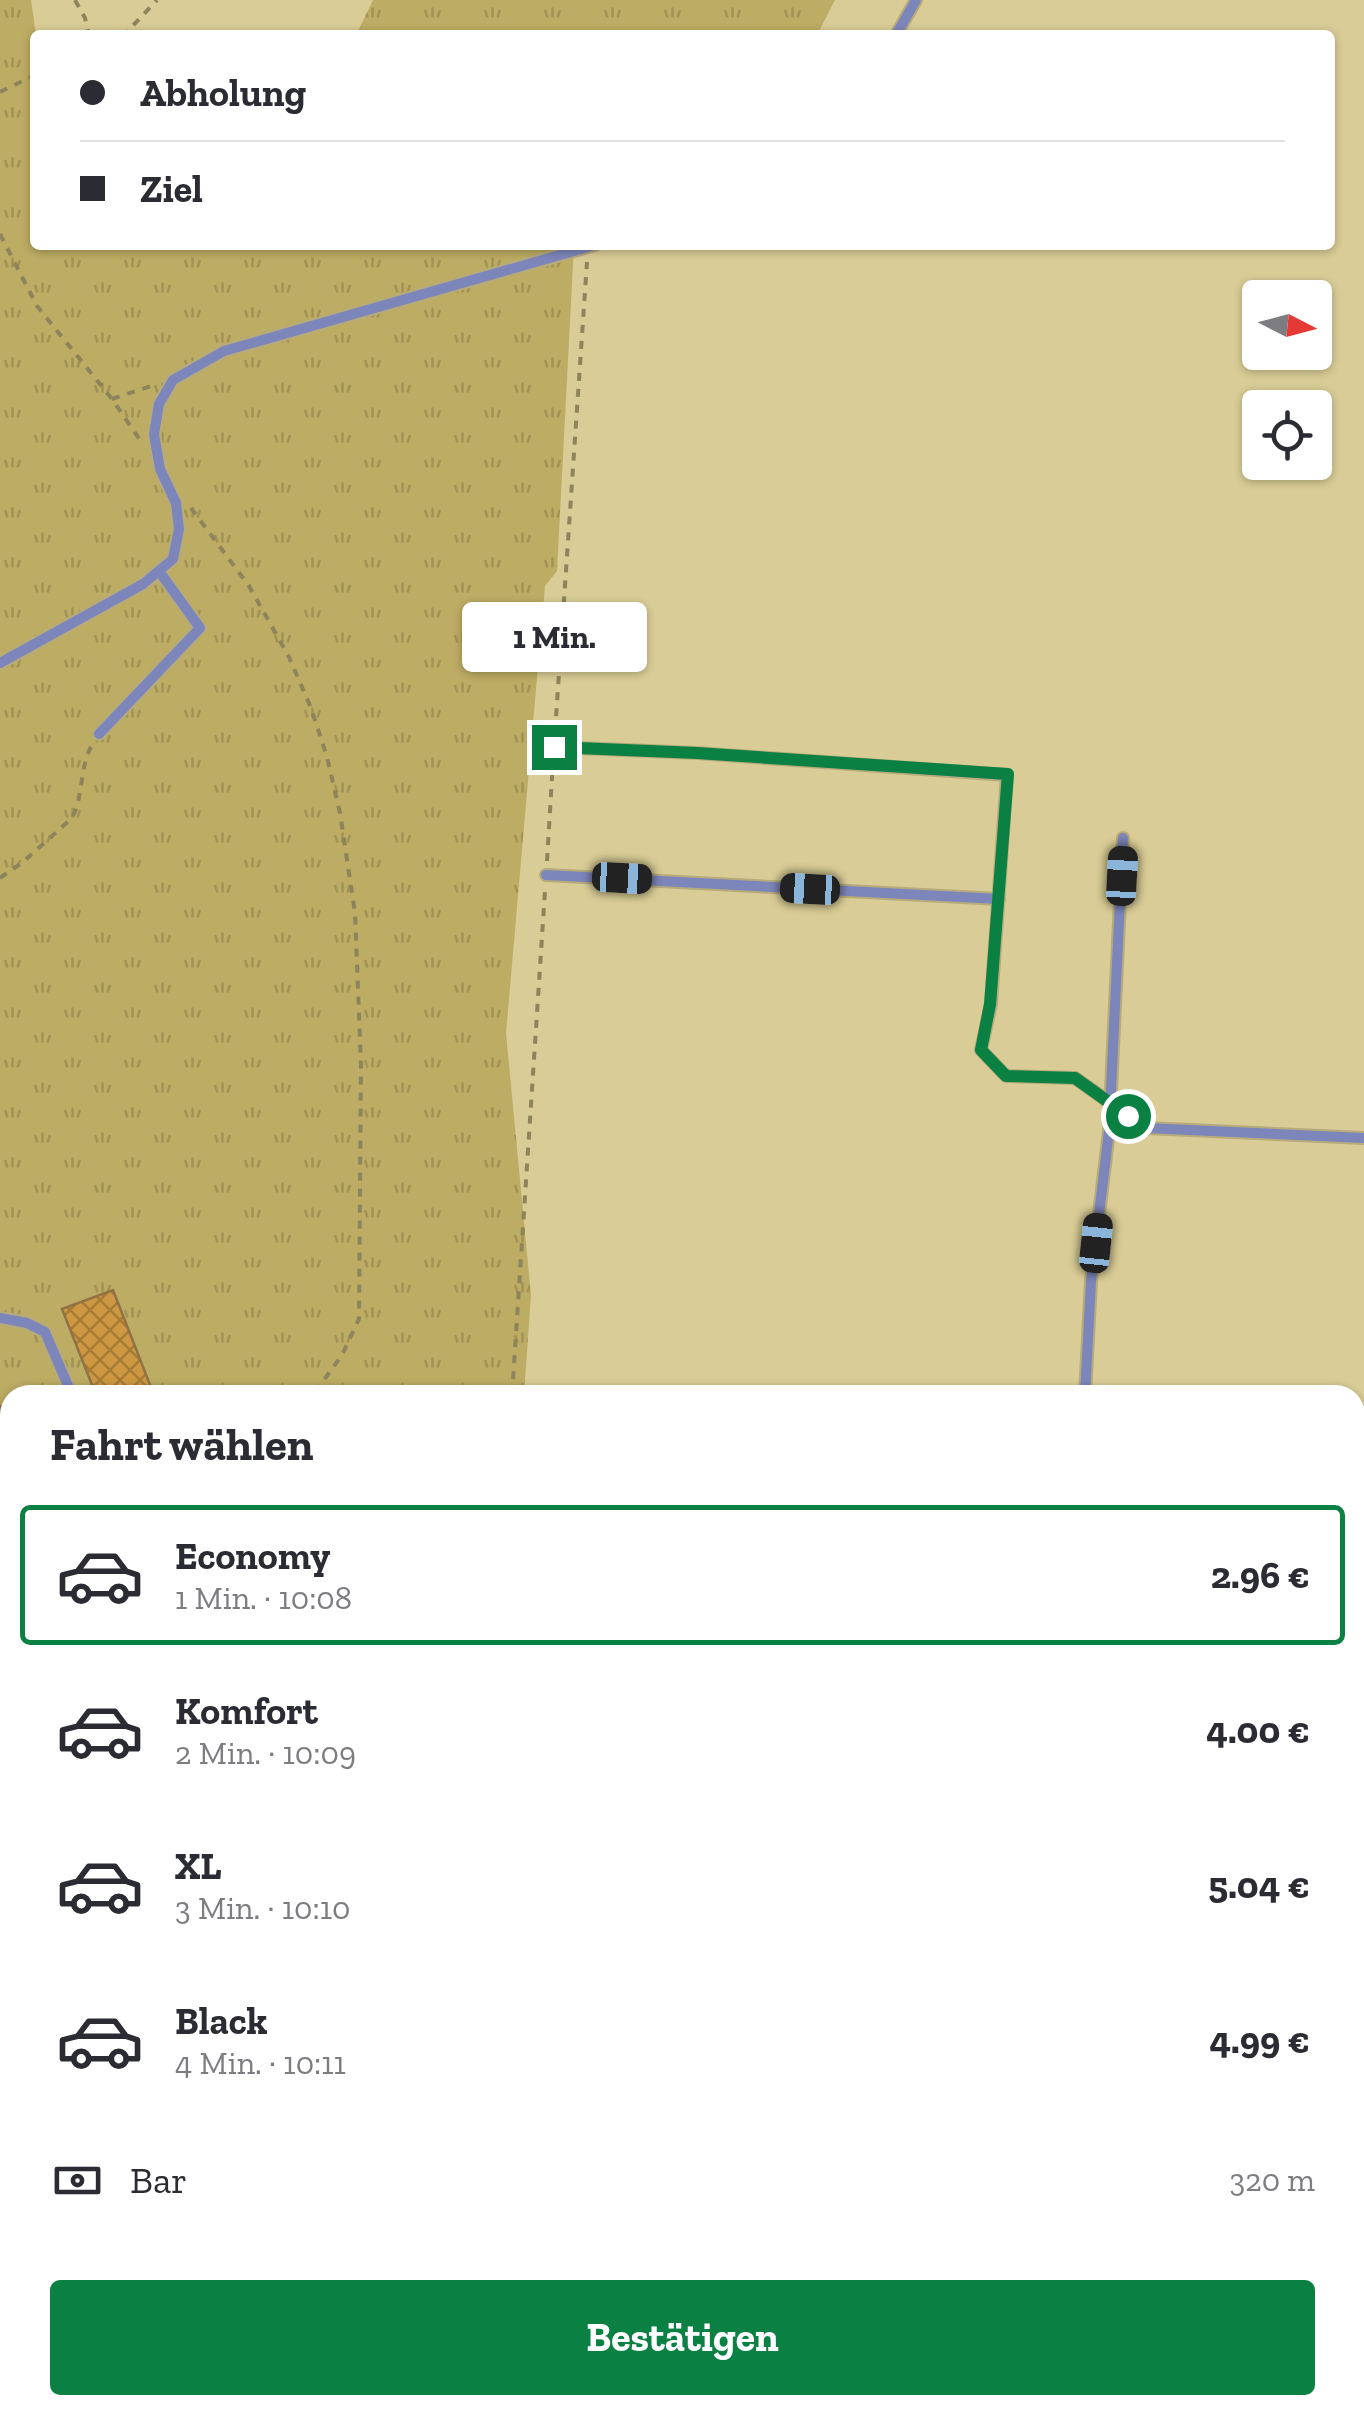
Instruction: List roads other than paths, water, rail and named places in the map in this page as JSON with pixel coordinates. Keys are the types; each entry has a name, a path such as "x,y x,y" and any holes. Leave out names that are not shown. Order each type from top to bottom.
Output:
{"lane":[{"path":"899,30 916,0"},
{"path":"0,663 143,584 172,559 180,529 176,503 160,469 154,434 160,404 173,380 224,352 577,250"},
{"path":"99,734 200,628 159,571"},
{"path":"554,747 1008,774 990,1004 981,1050 1006,1076 1075,1078 1146,1128 1364,1138"},
{"path":"1086,1385 1091,1281 1110,1104 1123,838"},
{"path":"546,874 998,899"},
{"path":"0,1318 27,1323 45,1332 68,1385"}]}
